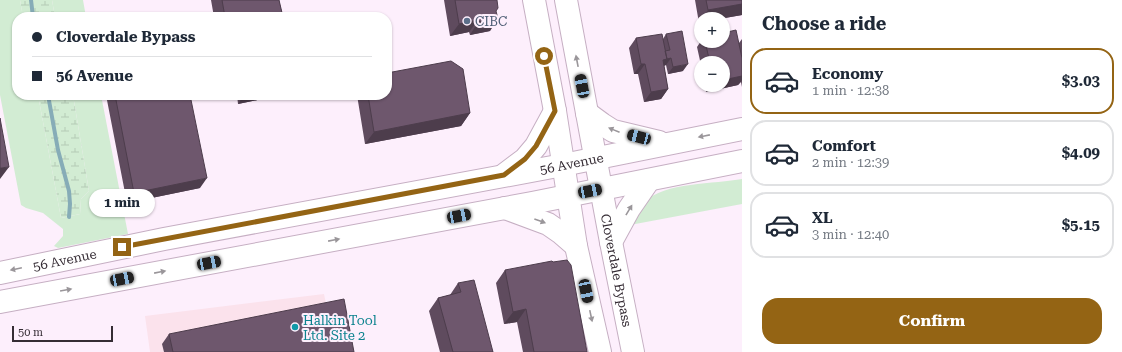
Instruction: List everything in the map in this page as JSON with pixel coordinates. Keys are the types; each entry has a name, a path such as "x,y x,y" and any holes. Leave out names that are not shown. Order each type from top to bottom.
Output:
{"highway":[{"path":"534,0 555,111 576,246 600,352"},
{"name":"Cloverdale Bypass","path":"566,0 633,352"},
{"path":"504,175 525,159 536,146 555,111"},
{"path":"587,113 613,131 665,144"},
{"name":"56 Avenue","path":"0,273 164,239 595,158 742,128"},
{"path":"0,302 504,208 742,161"},
{"path":"611,242 629,209 649,180"},
{"path":"504,208 548,224 576,246"}],"shaded area":[{"path":"324,294 336,352 150,352 145,316"}],"green space":[{"path":"0,0 20,0 22,12 12,12 12,100 39,100 61,218 80,214 81,199 89,191 74,100 102,100 128,234 58,248 54,246 63,236 63,229 43,213 21,205 0,95"},
{"path":"20,0 52,0 54,12 22,12"},
{"path":"52,0 83,0 85,12 54,12"},
{"path":"39,100 74,100 89,191 81,199 80,214 61,218"},
{"path":"742,179 742,204 630,225 645,202 653,195 677,187"}],"building":[{"path":"222,0 279,0 282,12 224,12"},
{"path":"455,0 497,0 498,8 496,11 498,19 478,22 478,20 459,24"},
{"path":"706,0 742,0 742,4 708,10"},
{"path":"736,30 742,58 742,76 730,79 730,56 708,56 707,48 730,48 730,31"},
{"path":"682,31 688,64 673,67 671,58 667,59 665,51 670,50 666,34"},
{"path":"662,34 667,59 663,60 668,89 651,92 645,64 641,64 636,38"},
{"path":"451,61 463,69 470,113 374,132 369,100 392,100 392,72"},
{"path":"116,100 191,100 207,178 134,193"},
{"path":"0,118 9,167 0,168"},
{"path":"567,260 571,265 587,352 534,352 526,309 513,312 505,270 552,261"},
{"path":"474,280 493,352 453,352 438,298 461,292 458,283"},
{"name":"Halkin Tool Ltd. Site 2","path":"344,299 354,352 173,352 169,334"}],"waterway":[{"path":"31,0 32,12"},
{"path":"49,100 58,150 69,191 69,217"}],"place":[{"name":"CIBC","path":"467,21"},
{"name":"Halkin Tool Ltd. Site 2","path":"295,327"}],"route":[{"path":"122,247 504,175 525,159 536,146 555,111 544,56"}]}
